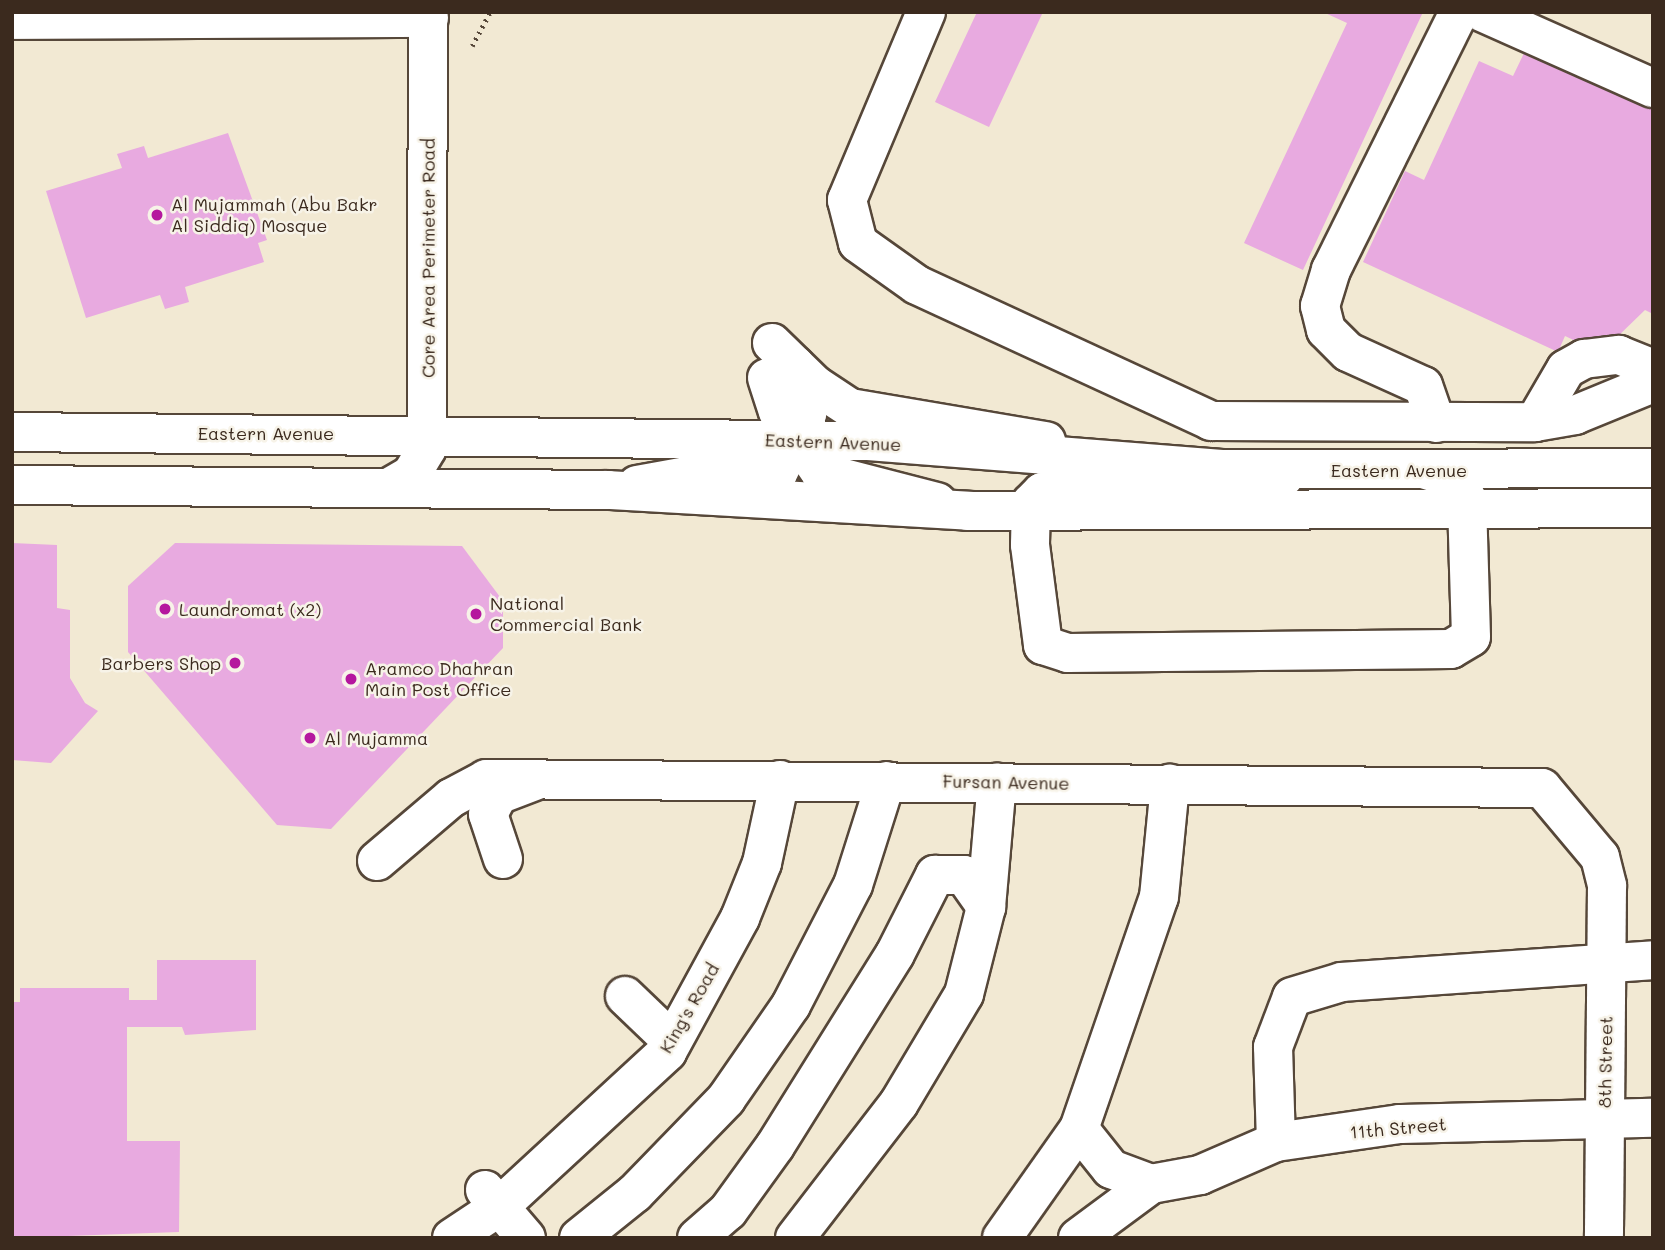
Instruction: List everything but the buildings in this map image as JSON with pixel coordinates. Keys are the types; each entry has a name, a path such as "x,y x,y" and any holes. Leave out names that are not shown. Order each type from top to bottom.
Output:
{"street":[{"path":"926,12 851,179 850,223 858,243 879,262 1211,421 1535,422 1575,415 1653,383"},
{"path":"1436,423 1423,386 1348,352 1326,330 1320,306 1331,270 1459,12"},
{"path":"1482,12 1653,89"},
{"path":"12,20 428,15"},
{"name":"Core Area Perimeter Road","path":"390,487 423,460 428,433 428,15"},
{"path":"1535,422 1566,369 1584,359 1619,355 1653,369"},
{"path":"967,511 883,485 837,481 808,460 799,441 778,362 829,396 874,414 1144,462"},
{"name":"Eastern Avenue","path":"12,432 428,433 799,441 1144,462 1317,469 1653,468"},
{"path":"608,490 698,474 778,473 799,441"},
{"path":"1317,469 1221,491 1051,491 1036,497 1030,512 1032,581 1043,645 1068,653 1451,649 1471,638 1468,510 1460,485 1422,469"},
{"path":"12,485 608,490 967,511 1030,512 1653,508"},
{"name":"Fursan Avenue","path":"389,862 452,799 486,779 1542,788 1600,857 1607,886"},
{"path":"503,859 488,814 498,795 541,779"},
{"name":"King's Road","path":"452,1238 492,1198 672,1041 740,918 762,863 780,780"},
{"path":"579,1238 635,1193 726,1099 791,1005 853,885 886,781"},
{"path":"795,1238 899,1103 964,994 986,907 997,782"},
{"path":"1002,1238 1079,1129 1159,897 1170,784"},
{"path":"697,1238 728,1211 775,1146 895,954 935,875 964,875 986,907"},
{"name":"8th Street","path":"1604,1238 1607,886"},
{"path":"1276,1142 1273,1047 1292,997 1342,982 1606,961 1653,960"},
{"path":"625,996 672,1041"},
{"name":"11th Street","path":"1078,1238 1152,1184 1200,1175 1276,1142 1400,1124 1604,1117 1653,1118"},
{"path":"1079,1129 1111,1169 1152,1184"},
{"path":"492,1198 526,1238"}],"path":[{"path":"472,46 490,12"}],"place":[{"name":"Al Mujammah (Abu Bakr Al Siddiq) Mosque","path":"157,215"},
{"name":"Laundromat (x2)","path":"165,609"},
{"name":"National Commercial Bank","path":"476,614"},
{"name":"Barbers Shop","path":"235,663"},
{"name":"Aramco Dhahran Main Post Office","path":"351,679"},
{"name":"Al Mujamma","path":"310,738"}]}
